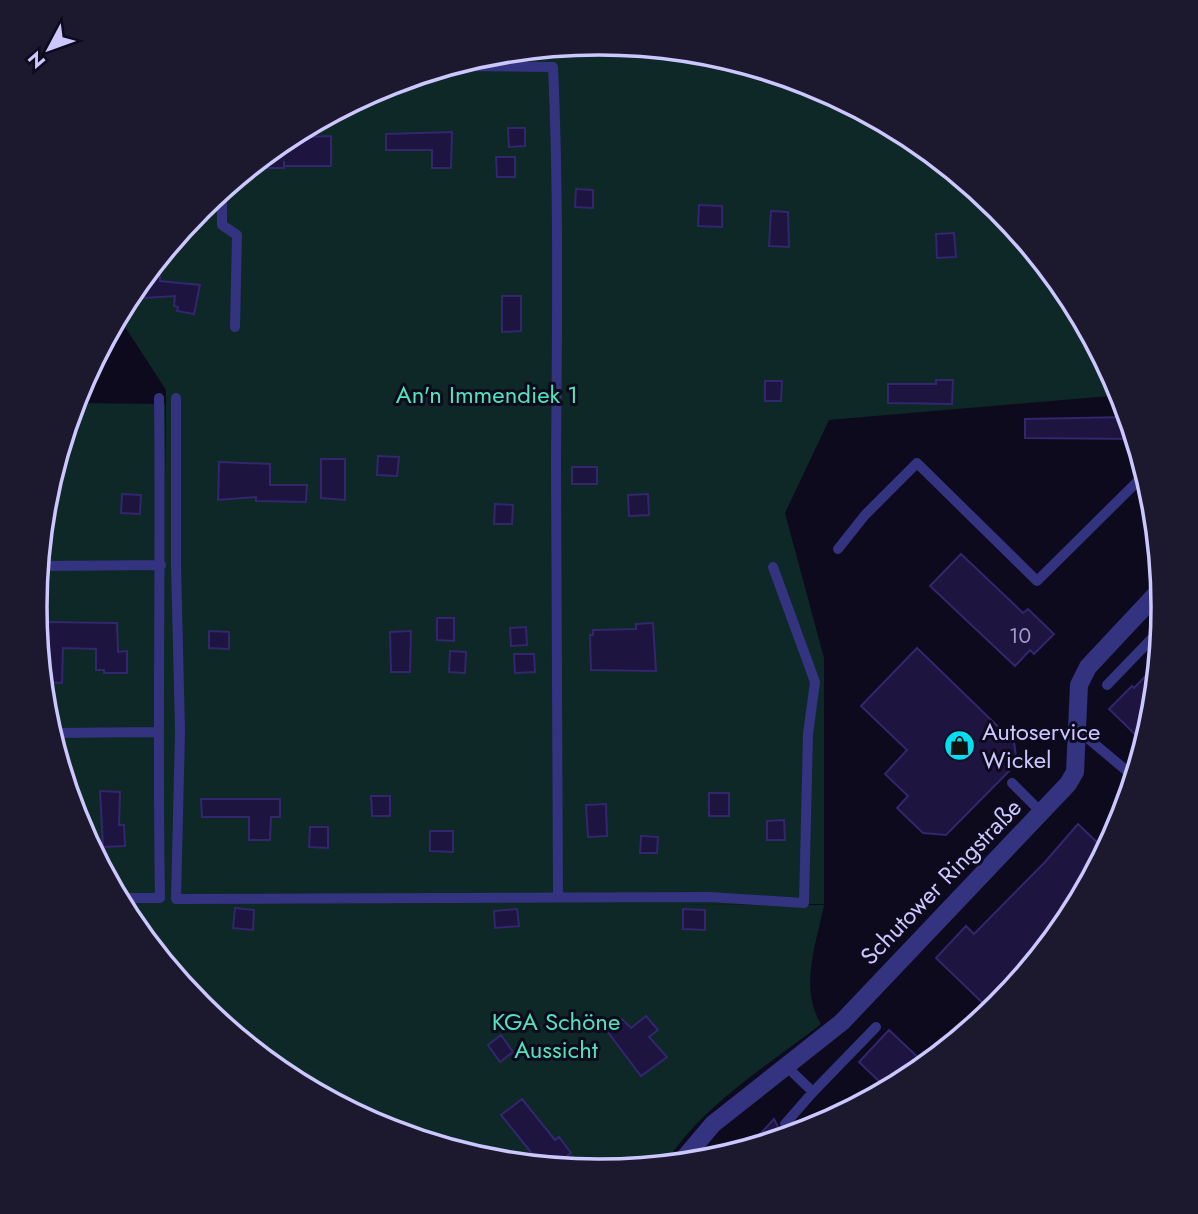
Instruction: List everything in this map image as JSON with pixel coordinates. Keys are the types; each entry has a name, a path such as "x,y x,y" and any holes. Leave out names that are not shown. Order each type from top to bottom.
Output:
{"street":[{"name":"Schutower Ringstraße","path":"690,1151 713,1124 842,1022 1068,784 1074,772 1079,685 1088,667 1151,600"}],"lane":[{"path":"491,66 552,66 557,148 558,897"},
{"path":"222,204 222,225 237,235 235,327"},
{"path":"130,898 160,898 157,733 161,565 159,398"},
{"path":"176,398 180,731 176,899 710,897 804,903 808,734 815,682 773,567"},
{"path":"838,549 865,516 917,463 1037,581 1136,483"},
{"path":"49,566 161,565"},
{"path":"1107,685 1150,640"},
{"path":"1078,730 1125,771"},
{"path":"62,733 157,733"},
{"path":"1012,783 1041,812"},
{"path":"785,1124 876,1027"},
{"path":"786,1066 813,1092"}],"green space":[{"name":"An'n Immendiek 1","path":"599,55 671,60 742,74 810,97 875,129 906,148 963,192 1014,243 1037,271 1077,331 1109,396 829,420 785,513 824,658 824,904 683,905 824,905 810,981 814,1010 821,1024 715,1106 672,1154 599,1159 527,1154 456,1140 388,1117 323,1085 263,1045 209,997 161,943 121,883 89,818 66,750 48,643 48,571 66,464 86,403 165,404 166,481 166,390 124,326 140,300 184,243 235,192 263,169 292,148 355,112 422,85 491,66 563,56"}],"building":[{"path":"508,128 525,128 525,146 509,147"},
{"path":"452,132 451,168 432,168 432,150 386,150 386,134"},
{"path":"331,136 331,166 265,168 310,137"},
{"path":"496,157 515,157 515,177 497,177"},
{"path":"576,189 593,190 593,208 575,207"},
{"path":"699,205 722,206 722,227 698,226"},
{"path":"771,211 788,212 789,247 769,246"},
{"path":"954,233 956,257 937,258 936,234"},
{"path":"160,273 160,281 200,285 194,314 177,311 178,307 174,306 175,296 141,298"},
{"path":"502,296 521,296 521,331 502,332"},
{"path":"936,380 953,380 952,404 888,403 888,384 936,384"},
{"path":"765,381 782,381 781,401 765,401"},
{"path":"1116,417 1124,439 1025,438 1025,419"},
{"path":"378,456 399,457 397,476 377,475"},
{"path":"321,459 345,459 345,500 321,498"},
{"path":"219,462 270,464 270,485 307,485 306,502 256,501 256,497 218,500"},
{"path":"572,467 597,467 597,484 572,484"},
{"path":"122,494 141,495 140,514 121,513"},
{"path":"648,494 649,515 629,516 628,495"},
{"path":"495,504 513,505 512,524 494,524"},
{"path":"961,554 1023,613 1028,609 1054,634 1034,654 1030,650 1015,666 930,586"},
{"path":"437,618 454,618 454,641 437,640"},
{"path":"47,622 117,623 118,652 127,651 127,673 104,673 104,670 96,670 96,649 63,648 62,683 53,683"},
{"path":"653,623 656,671 591,670 590,635 593,635 593,630 636,629 636,624"},
{"path":"526,627 527,645 511,646 510,628"},
{"path":"209,631 229,632 229,649 209,648"},
{"path":"411,631 410,672 391,672 390,632"},
{"name":"Autoservice Wickel","path":"917,648 1014,742 1017,763 946,835 923,833 897,808 908,796 885,774 907,750 861,706"},
{"path":"450,651 466,652 465,673 449,672"},
{"path":"514,654 534,654 535,672 515,673"},
{"path":"1146,675 1135,735 1109,709 1132,686 1134,688"},
{"path":"100,791 120,792 119,825 124,825 125,846 103,847"},
{"path":"709,793 729,793 729,816 709,816"},
{"path":"371,796 390,796 390,816 372,816"},
{"path":"201,799 280,799 280,817 271,817 270,840 249,840 249,817 202,817"},
{"path":"606,804 607,836 588,837 586,805"},
{"path":"784,820 785,840 767,840 767,821"},
{"path":"1078,824 1098,843 1058,914 1014,971 983,1003 936,958 966,926 974,934 1045,862"},
{"path":"310,827 328,827 328,848 309,847"},
{"path":"430,831 453,831 453,852 430,851"},
{"path":"641,836 658,837 657,853 640,853"},
{"path":"235,908 254,910 253,930 233,928"},
{"path":"517,909 519,926 495,928 494,911"},
{"path":"683,909 705,910 705,930 683,929"},
{"path":"646,1016 658,1030 649,1037 667,1057 641,1076 607,1031 622,1019 631,1028"},
{"path":"889,1030 918,1057 880,1082 859,1062"},
{"path":"501,1035 513,1052 500,1062 488,1045"},
{"path":"522,1099 555,1140 559,1137 571,1153 564,1158 533,1155 501,1115"},
{"path":"774,1119 779,1128 760,1134"}],"place":[{"name":"Autoservice Wickel","path":"959,746"}],"park label":[{"name":"KGA Schöne Aussicht","path":"556,1036"}]}
